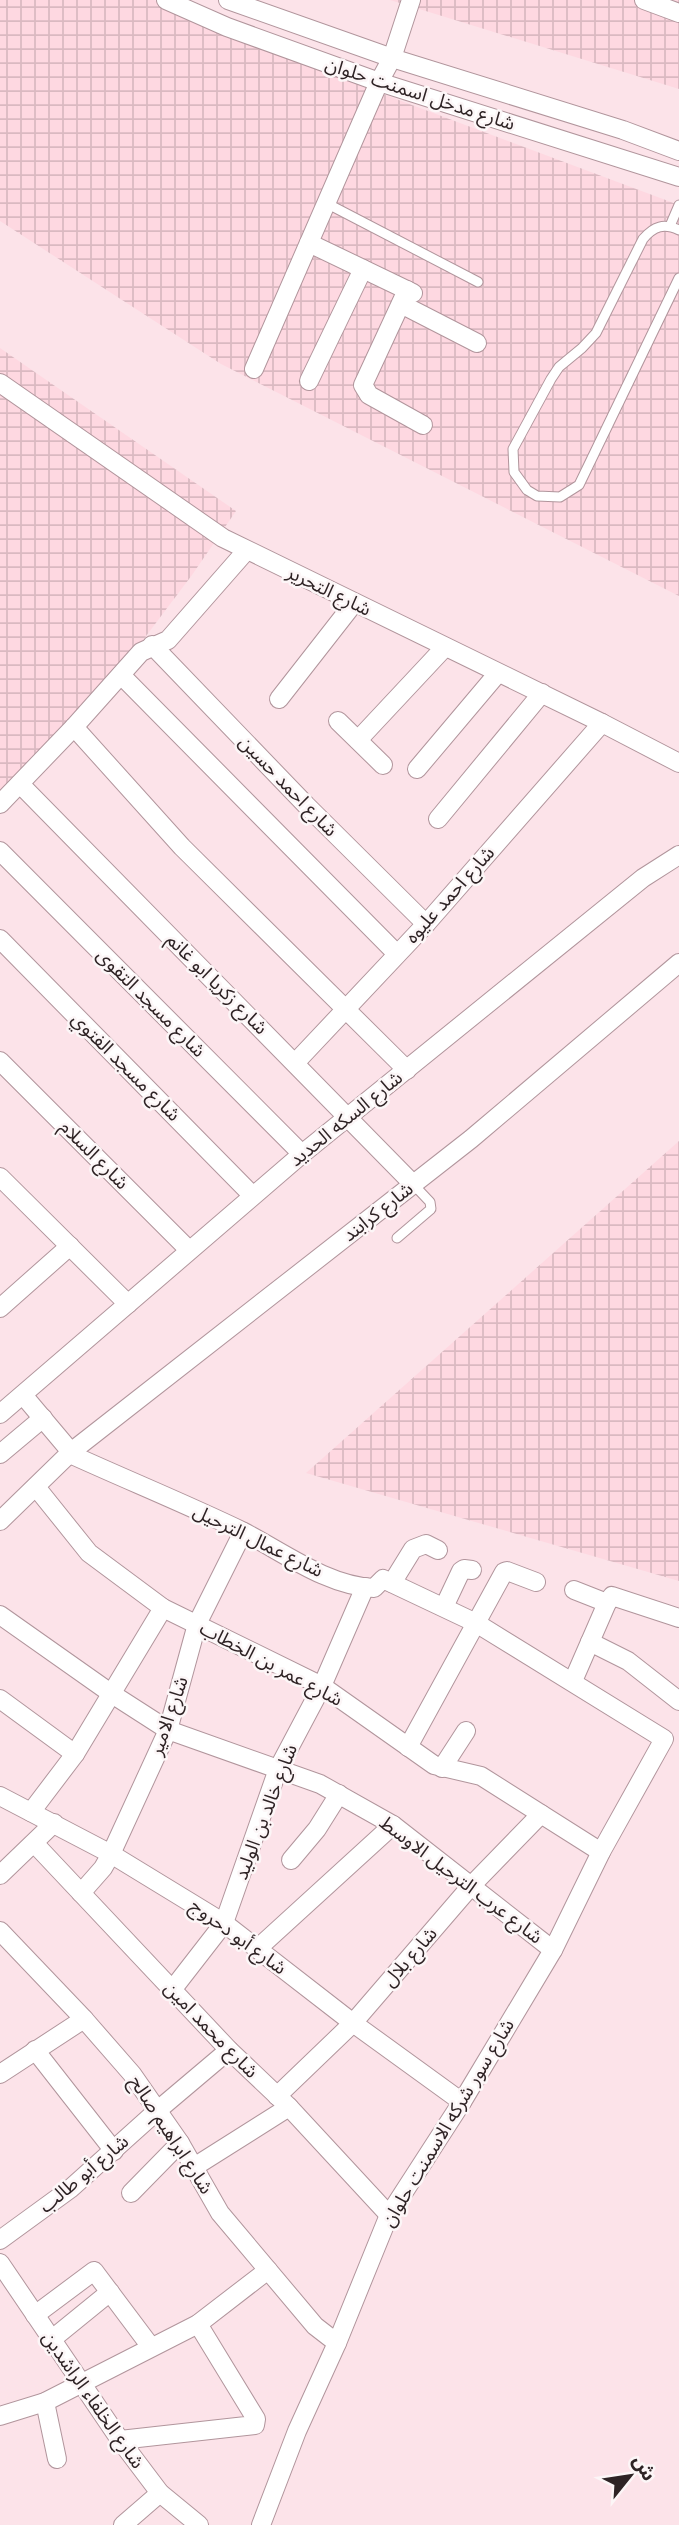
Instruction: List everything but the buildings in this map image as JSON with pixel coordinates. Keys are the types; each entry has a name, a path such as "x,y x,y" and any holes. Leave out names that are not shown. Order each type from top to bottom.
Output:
{"street":[{"name":"شارع مدخل اسمنت حلوان","path":"166,0 227,27 379,82 679,177"},
{"path":"254,369 379,82 392,58 411,0"},
{"path":"644,0 679,13"},
{"name":"شارع مدخل اسمنت حلوان","path":"234,2 392,58 623,130 679,151"},
{"path":"227,27 234,2"},
{"path":"309,243 363,269 477,342"},
{"path":"309,381 363,269"},
{"path":"407,296 363,385 369,395 423,425"},
{"name":"شارع التحرير","path":"0,383 201,524 246,551 679,763"},
{"path":"0,804 141,652 167,640 246,551"},
{"path":"279,699 354,603"},
{"name":"شارع احمد حسين","path":"152,645 315,814 426,924"},
{"path":"358,740 445,647"},
{"path":"417,769 498,673"},
{"path":"121,675 397,954"},
{"path":"438,819 542,694"},
{"path":"338,720 383,765"},
{"name":"شارع احمد عليوه","path":"295,1063 426,924 602,723"},
{"path":"74,727 182,847 407,1070"},
{"name":"شارع زكريا ابو غانم","path":"20,784 413,1184"},
{"name":"شارع مسجد التقوى","path":"0,851 302,1154"},
{"name":"شارع السكه الحديد","path":"0,1414 302,1154 643,878 679,855"},
{"name":"شارع مسجد الفتوي","path":"0,939 253,1195"},
{"name":"شارع كرابند","path":"71,1453 471,1139 679,963"},
{"name":"شارع السلام","path":"0,1061 189,1250"},
{"path":"0,1177 128,1304"},
{"path":"2,1302 70,1246"},
{"path":"0,1521 71,1453 23,1395"},
{"path":"0,1454 43,1418"},
{"name":"شارع عمال الترحيل","path":"71,1453 243,1532 317,1573 365,1587 374,1588 381,1579 392,1584"},
{"name":"شارع عمر بن الخطاب","path":"36,1487 89,1553 163,1608 322,1686 442,1768 481,1776 601,1852"},
{"name":"شارع الامير","path":"81,1892 103,1868 111,1854 168,1730 197,1624 243,1532"},
{"path":"438,1550 426,1544 420,1544 413,1549 392,1584 476,1623 573,1681 609,1598 616,1596 679,1618"},
{"path":"444,1607 461,1572 472,1570"},
{"path":"408,1747 505,1571 536,1582"},
{"name":"شارع خالد بن الوليد","path":"172,1990 224,1923 278,1769 322,1686 365,1587"},
{"path":"574,1590 607,1603"},
{"path":"32,1812 75,1754 163,1608"},
{"name":"شارع عرب الترحيل الاوسط","path":"0,1615 168,1730 320,1784 393,1825 553,1950"},
{"path":"590,1642 628,1661 679,1701"},
{"name":"شارع سور شركه الاسمنت حلوان","path":"261,2525 297,2431 337,2343 389,2216 462,2102 553,1950 601,1852 664,1742 662,1736 573,1681"},
{"path":"0,1699 75,1754"},
{"path":"442,1768 466,1731"},
{"path":"291,1860 317,1829 339,1794"},
{"name":"شارع أبو دحروج","path":"4,1804 32,1812 54,1823 111,1854 224,1923 353,2023 462,2102"},
{"name":"شارع بلال","path":"194,2168 283,2102 471,1886 541,1814"},
{"path":"0,1875 54,1823"},
{"path":"257,1949 393,1825"},
{"name":"شارع محمد امين","path":"34,1843 389,2216"},
{"name":"شارع ابراهيم صالح","path":"0,1931 131,2074 180,2143 220,2213 314,2326 337,2343"},
{"path":"0,2074 84,2020"},
{"path":"35,2050 114,2151"},
{"name":"شارع أبو طالب","path":"0,2240 70,2189 229,2050"},
{"path":"131,2193 180,2143"},
{"name":"شارع الخلفاء الراشدين","path":"0,2263 80,2383 160,2493 200,2525"},
{"path":"34,2315 78,2271 94,2270 151,2347"},
{"path":"0,2416 45,2402 198,2324 268,2270"},
{"path":"51,2340 110,2292"},
{"path":"120,2440 255,2425 256,2419 198,2324"},
{"path":"45,2402 57,2459"},
{"path":"123,2525 160,2493"}],"lane":[{"path":"326,203 478,282"},
{"path":"679,205 674,228 659,226 650,230 643,239 596,333 559,367 513,449 514,472 527,491 537,496 560,497 579,485 679,278"},
{"path":"397,1238 431,1209 430,1202 413,1184"}],"shaded area":[{"path":"0,0 154,0 220,33 679,205 679,596 221,364 0,221"},
{"path":"390,0 679,0 679,89"},
{"path":"0,348 236,511 192,575 76,729 0,798"},
{"path":"679,1141 679,1581 306,1473"}]}
